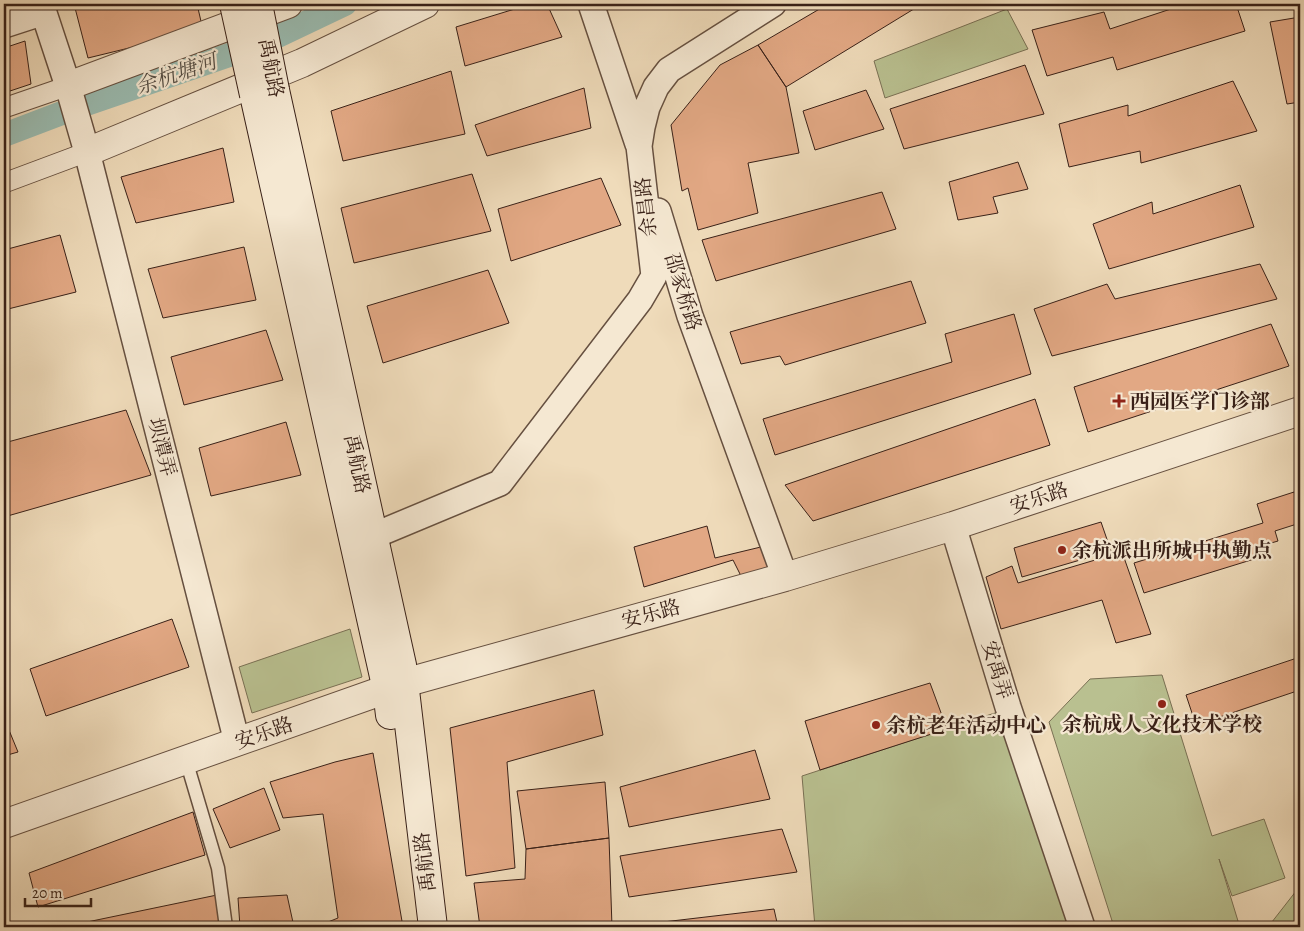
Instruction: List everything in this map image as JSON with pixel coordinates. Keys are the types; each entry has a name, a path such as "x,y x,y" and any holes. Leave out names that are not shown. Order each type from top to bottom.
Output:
{"street":[{"path":"234,4 265,93"},
{"name":"禹航路","path":"258,4 265,93 396,687 432,927"},
{"path":"4,108 69,90 288,4"},
{"path":"4,183 87,152 302,63 425,4"},
{"name":"邵家桥路","path":"590,4 639,146 690,316 785,577"},
{"name":"余昌路","path":"373,536 500,483 640,300 654,276 639,146 647,107 656,88 669,70 773,4"},
{"path":"4,25 43,8"},
{"name":"坝潭弄","path":"43,8 87,152 236,742"},
{"name":"禹航路","path":"265,93 373,536 402,665 396,687 418,927"},
{"name":"安乐路","path":"4,824 396,687 785,577 953,526 1300,411"},
{"name":"安禹弄","path":"953,526 1008,707 1082,927"}],"lane":[{"path":"186,760 218,868 226,927"}],"green space":[{"path":"1007,9 1028,49 885,98 874,61"},
{"path":"350,629 362,677 252,713 239,667"},
{"path":"1162,675 1212,836 1264,819 1285,878 1232,896 1219,859 1238,921 1233,927 1114,927 1049,722 1090,679"},
{"path":"1001,711 1071,927 815,927 802,776"},
{"path":"1300,886 1300,927 1268,927"}],"building":[{"path":"74,4 197,4 203,30 88,58"},
{"path":"531,4 547,4 562,37 465,66 456,27"},
{"path":"828,4 922,4 786,87 758,45"},
{"path":"1186,4 1236,4 1245,31 1117,70 1113,57 1047,76 1032,30 1104,12 1110,29"},
{"path":"1300,17 1300,102 1287,104 1270,22"},
{"path":"25,41 31,84 4,93 4,48"},
{"path":"758,45 786,87 799,153 748,163 758,213 698,230 688,188 682,191 671,125 720,65"},
{"path":"1025,65 1044,114 904,149 890,109"},
{"path":"451,71 465,134 343,161 331,111"},
{"path":"1233,81 1257,131 1141,163 1140,151 1069,167 1059,124 1128,105 1128,116"},
{"path":"584,88 591,128 487,156 475,125"},
{"path":"866,90 884,129 815,150 803,111"},
{"path":"223,148 234,202 136,223 121,177"},
{"path":"1018,162 1028,189 993,197 998,213 958,220 949,182"},
{"path":"472,174 491,231 354,263 341,208"},
{"path":"601,178 621,225 511,261 498,209"},
{"path":"1240,185 1254,227 1109,269 1093,224 1152,202 1153,214"},
{"path":"882,192 896,229 716,281 702,240"},
{"path":"60,235 76,292 4,310 4,250"},
{"path":"244,247 256,300 163,318 148,269"},
{"path":"1260,264 1277,299 1052,356 1034,309 1107,284 1115,299"},
{"path":"488,270 509,323 383,363 367,306"},
{"path":"911,281 926,323 785,365 780,356 741,364 730,332"},
{"path":"1014,314 1031,374 775,455 763,419 952,362 945,334"},
{"path":"1271,324 1289,366 1088,432 1074,387"},
{"path":"266,330 283,380 184,405 171,357"},
{"path":"1035,399 1050,445 813,521 785,485"},
{"path":"126,410 151,475 4,517 4,443"},
{"path":"286,422 301,475 211,496 199,448"},
{"path":"1294,492 1300,511 1300,523 1275,531 1278,541 1261,546 1264,556 1144,593 1134,563 1263,523 1257,504"},
{"name":"余杭派出所城中执勤点","path":"1101,522 1111,551 1022,577 1014,548"},
{"path":"707,526 715,558 765,546 772,566 741,576 733,560 644,587 634,547"},
{"path":"1122,552 1151,634 1116,643 1102,600 1001,629 986,577 1012,566 1018,583"},
{"path":"172,619 189,667 46,716 30,669"},
{"path":"1300,657 1300,690 1196,725 1186,695"},
{"name":"余杭老年活动中心","path":"930,683 947,729 820,770 805,721"},
{"path":"594,690 603,735 507,762 515,868 466,876 450,728"},
{"path":"4,718 18,752 4,756"},
{"path":"755,750 770,799 629,827 620,787"},
{"path":"373,753 403,927 323,927 323,924 338,918 323,814 283,818 270,782 335,762"},
{"path":"605,782 609,838 526,849 517,791"},
{"path":"264,788 280,830 230,848 213,809"},
{"path":"193,812 205,855 38,907 29,873"},
{"path":"782,829 797,872 629,897 620,856"},
{"path":"609,838 612,927 480,927 474,883 525,879 526,849"},
{"path":"217,895 223,927 63,927"},
{"path":"287,895 294,927 240,927 238,898"},
{"path":"774,909 778,927 629,926"}],"waterway":[{"name":"余杭塘河","path":"4,135 75,108 261,44 345,4"}],"place":[{"name":"西园医学门诊部","path":"1119,401"},
{"name":"余杭派出所城中执勤点","path":"1062,550"},
{"name":"余杭成人文化技术学校","path":"1162,704"},
{"name":"余杭老年活动中心","path":"876,725"}]}
